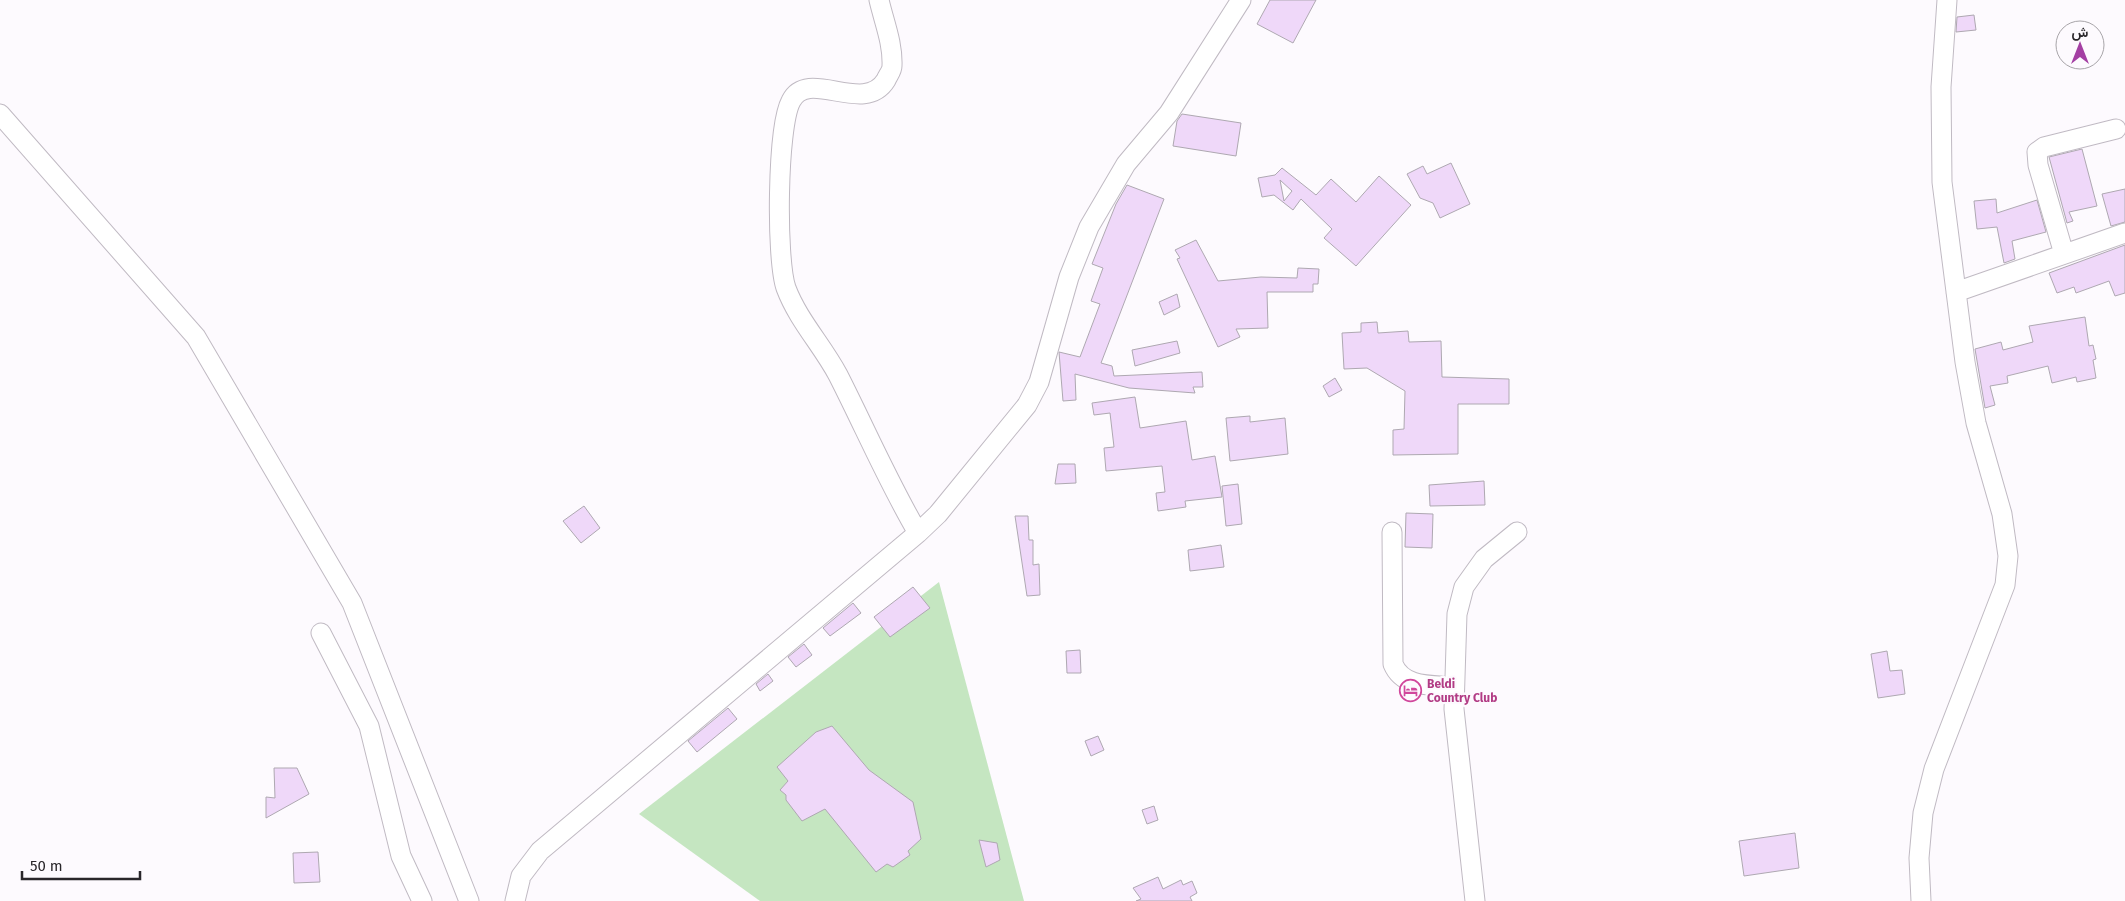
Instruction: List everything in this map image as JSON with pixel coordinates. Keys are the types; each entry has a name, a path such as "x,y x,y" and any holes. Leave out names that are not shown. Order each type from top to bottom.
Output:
{"street":[{"path":"878,0 889,35 892,53 892,69 882,85 864,94 844,94 817,87 802,90 791,100 785,121 782,160 779,235 781,263 786,286 795,309 837,374 886,475 918,533"},
{"path":"516,901 522,876 540,851 918,533 938,514 1026,405 1040,382 1069,277 1089,227 1126,164 1169,113 1241,0"},
{"path":"1921,901 1919,858 1923,812 1934,769 2005,585 2008,556 2002,514 1976,423 1956,292 1942,182 1941,87 1947,0"},
{"path":"0,114 196,338 352,603 470,901"},
{"path":"2064,254 2038,165 2037,152 2044,147 2116,129"},
{"path":"1956,292 2125,233"},
{"path":"1392,532 1392,664 1398,674 1408,681 1454,687"},
{"path":"1475,901 1454,687 1457,614 1464,587 1484,559 1517,532"},
{"path":"321,633 369,726 401,856 422,901"}],"green space":[{"path":"939,582 1024,901 760,901 639,814"}],"building":[{"path":"1270,0 1316,0 1293,43 1257,24"},
{"path":"1974,15 1976,30 1956,32 1957,17"},
{"path":"1182,114 1241,123 1236,156 1173,146 1177,121"},
{"path":"2082,149 2097,206 2069,212 2073,221 2067,223 2049,157"},
{"path":"1451,163 1470,204 1440,218 1433,203 1420,198 1407,174 1423,166 1427,174"},
{"path":"1282,168 1316,195 1331,179 1356,202 1379,176 1411,205 1356,266 1324,238 1332,229 1301,199 1293,210 1274,195 1262,197 1258,178 1275,175","holes":["1280,180 1292,191 1284,201"]},
{"path":"1127,185 1164,199 1101,363 1112,366 1114,376 1202,372 1203,387 1193,387 1195,393 1129,388 1075,374 1076,400 1063,401 1059,352 1080,357 1100,304 1091,301 1103,268 1092,264 1116,204"},
{"path":"2125,189 2125,222 2111,226 2102,194"},
{"path":"1996,199 1997,213 2037,200 2046,232 2012,241 2015,259 2004,263 1997,227 1977,229 1974,201"},
{"path":"1196,240 1218,281 1261,277 1297,278 1298,268 1319,269 1318,284 1313,284 1313,292 1267,292 1268,328 1236,329 1240,337 1218,347 1177,259 1180,258 1175,250"},
{"path":"2125,245 2125,293 2115,296 2109,281 2076,293 2074,287 2057,293 2049,273"},
{"path":"1177,294 1180,307 1164,315 1159,302"},
{"path":"2085,317 2089,346 2093,345 2096,359 2093,360 2096,378 2077,382 2076,377 2052,383 2048,366 2007,376 2008,383 1990,386 1995,405 1985,408 1975,349 2001,342 2003,350 2033,342 2029,326"},
{"path":"1377,322 1378,333 1408,331 1409,342 1441,341 1442,377 1509,379 1509,404 1458,404 1458,454 1393,455 1393,430 1404,429 1405,391 1367,368 1344,369 1342,333 1361,332 1361,323"},
{"path":"1177,341 1180,353 1135,366 1132,350"},
{"path":"1335,378 1342,390 1329,397 1323,386"},
{"path":"1135,397 1140,428 1186,421 1192,460 1215,456 1222,497 1185,501 1186,507 1158,511 1156,493 1165,492 1162,466 1106,471 1104,448 1114,447 1110,413 1094,415 1092,403"},
{"path":"1250,416 1250,422 1285,418 1288,454 1230,461 1226,418"},
{"path":"1058,464 1075,464 1076,483 1055,484"},
{"path":"1484,481 1485,505 1430,506 1429,485"},
{"path":"1238,484 1242,524 1226,526 1222,486"},
{"path":"584,506 600,528 581,543 563,521"},
{"path":"1406,513 1433,514 1432,548 1405,547"},
{"path":"1015,516 1028,516 1029,540 1033,540 1033,565 1039,564 1040,595 1027,596"},
{"path":"1221,545 1224,567 1190,571 1188,550"},
{"path":"913,587 930,608 890,637 874,617"},
{"path":"853,603 861,613 830,636 823,628"},
{"path":"804,644 812,655 796,667 788,657"},
{"path":"1080,650 1081,673 1067,673 1066,651"},
{"path":"1887,651 1890,671 1902,670 1905,694 1878,698 1871,654"},
{"path":"768,674 773,681 760,691 756,684"},
{"path":"728,708 737,719 697,752 688,741"},
{"path":"832,726 869,770 913,802 921,839 908,851 910,855 893,867 887,864 876,872 825,809 802,821 786,800 786,795 780,790 788,781 777,767 816,732"},
{"path":"1098,736 1104,750 1091,756 1085,741"},
{"path":"274,768 297,768 309,794 266,818 266,797 275,798"},
{"path":"1154,806 1158,820 1147,824 1142,810"},
{"path":"1795,833 1799,868 1744,876 1739,841"},
{"path":"979,840 997,843 1000,860 986,867"},
{"path":"318,852 320,882 294,883 293,853"},
{"path":"1158,877 1163,889 1181,880 1183,885 1192,881 1197,893 1190,897 1192,901 1136,901 1141,899 1133,888"}],"place":[{"name":"Beldi Country Club","path":"1411,691"}]}
